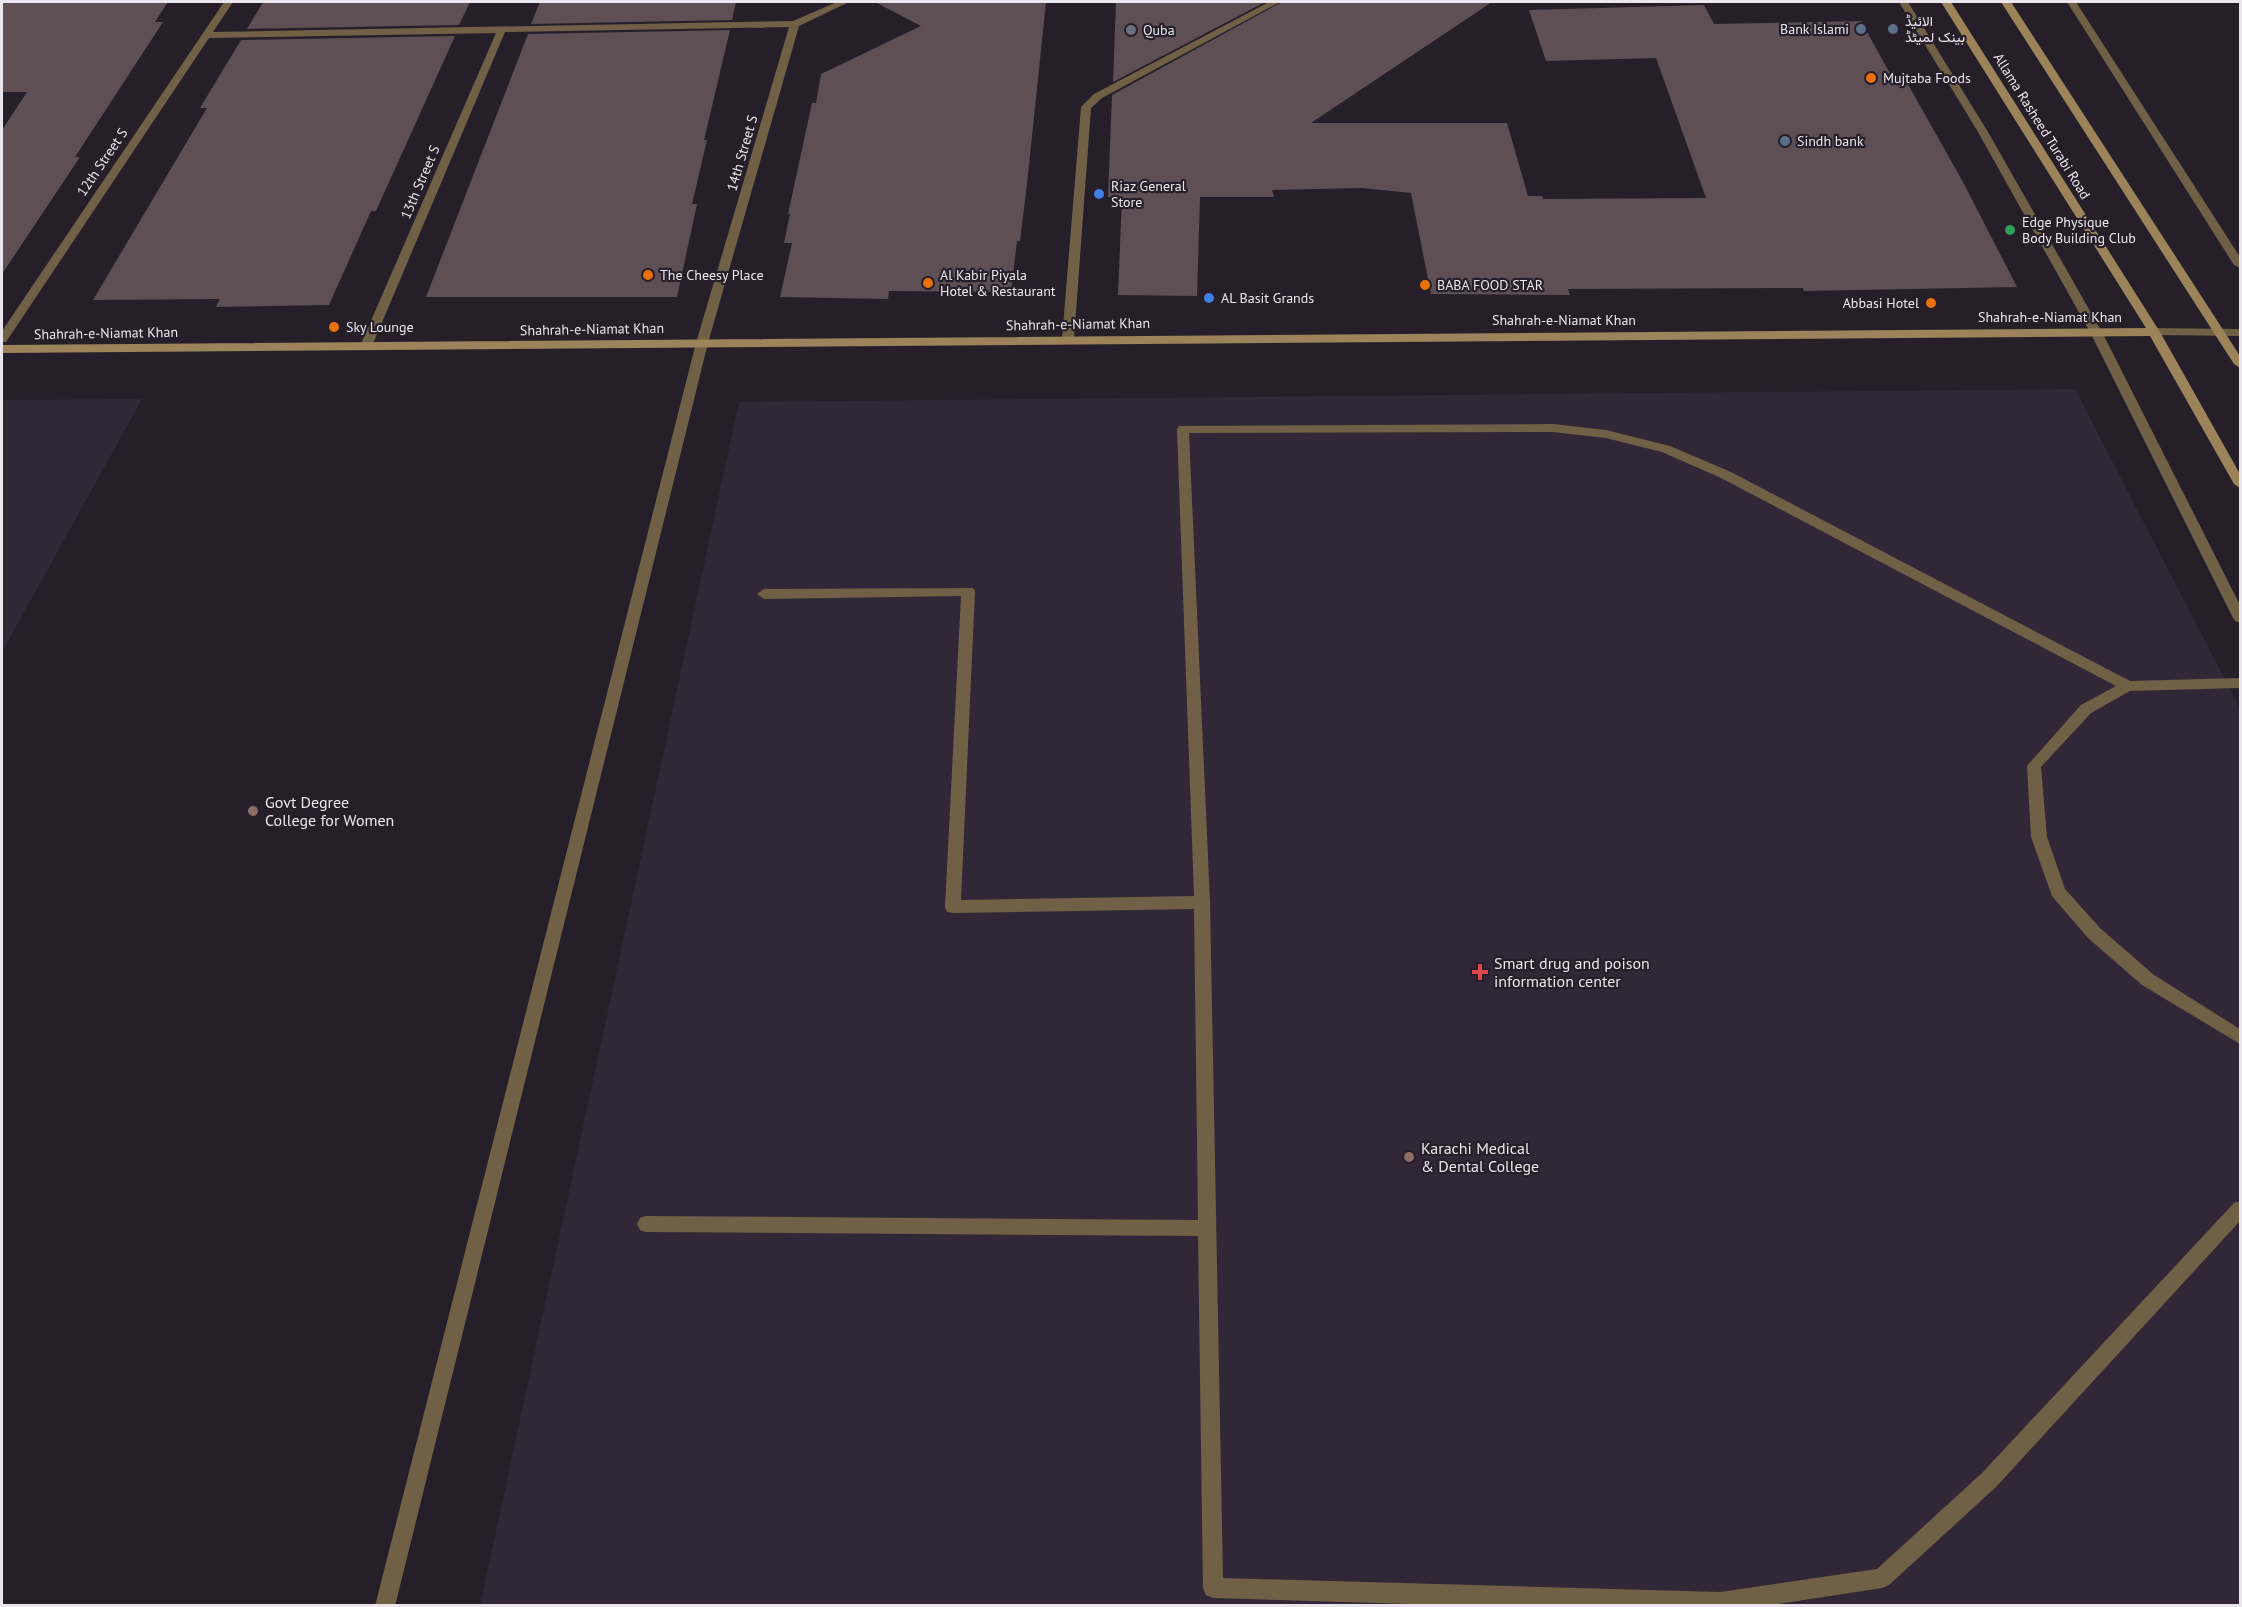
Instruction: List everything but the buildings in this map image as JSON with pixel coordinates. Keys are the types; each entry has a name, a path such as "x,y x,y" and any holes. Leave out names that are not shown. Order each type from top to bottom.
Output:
{"main road":[{"name":"Allama Rasheed Turabi Road","path":"1946,2 2154,332 2241,484"},
{"path":"2006,2 2241,364"},
{"name":"Shahrah-e-Niamat Khan","path":"2,349 2154,332"}],"street":[{"name":"12th Street S","path":"2,339 228,2"},
{"path":"206,35 795,24 844,2"},
{"path":"1068,339 1086,107 1098,96 1275,2"},
{"path":"1903,2 1983,132 2096,332 2241,618"},
{"path":"2071,2 2241,265"},
{"name":"14th Street S","path":"384,1605 702,343 795,24"},
{"name":"13th Street S","path":"366,346 502,29"},
{"path":"2154,332 2241,333"},
{"path":"2127,686 1842,534 1726,475 1666,449 1606,434 1553,428 1183,429 1202,902 1213,1588 1720,1602 1882,1578 1989,1480 2241,1209"},
{"path":"765,594 968,591 952,907 1202,902"},
{"path":"2241,683 2127,686 2086,709 2034,766 2039,837 2058,892 2094,933 2148,980 2241,1037"},
{"path":"646,1224 1209,1228"}],"shaded area":[{"name":"Karachi Medical & Dental College","path":"2075,389 2240,709 2240,1605 480,1606 739,402"},
{"path":"142,399 2,652 2,400"}],"place":[{"name":"Bank Islami","path":"1861,29"},
{"name":"الائیڈ بینک لمیٹڈ","path":"1893,29"},
{"name":"Quba","path":"1131,30"},
{"name":"Mujtaba Foods","path":"1871,78"},
{"name":"Sindh bank","path":"1785,141"},
{"name":"Riaz General Store","path":"1099,194"},
{"name":"Edge Physique Body Building Club","path":"2010,230"},
{"name":"The Cheesy Place","path":"648,275"},
{"name":"Al Kabir Piyala Hotel & Restaurant","path":"928,283"},
{"name":"BABA FOOD STAR","path":"1425,285"},
{"name":"AL Basit Grands","path":"1209,298"},
{"name":"Abbasi Hotel","path":"1931,303"},
{"name":"Sky Lounge","path":"334,327"},
{"name":"Govt Degree College for Women","path":"253,811"},
{"name":"Smart drug and poison information center","path":"1480,972"},
{"name":"Karachi Medical & Dental College","path":"1409,1157"}]}
